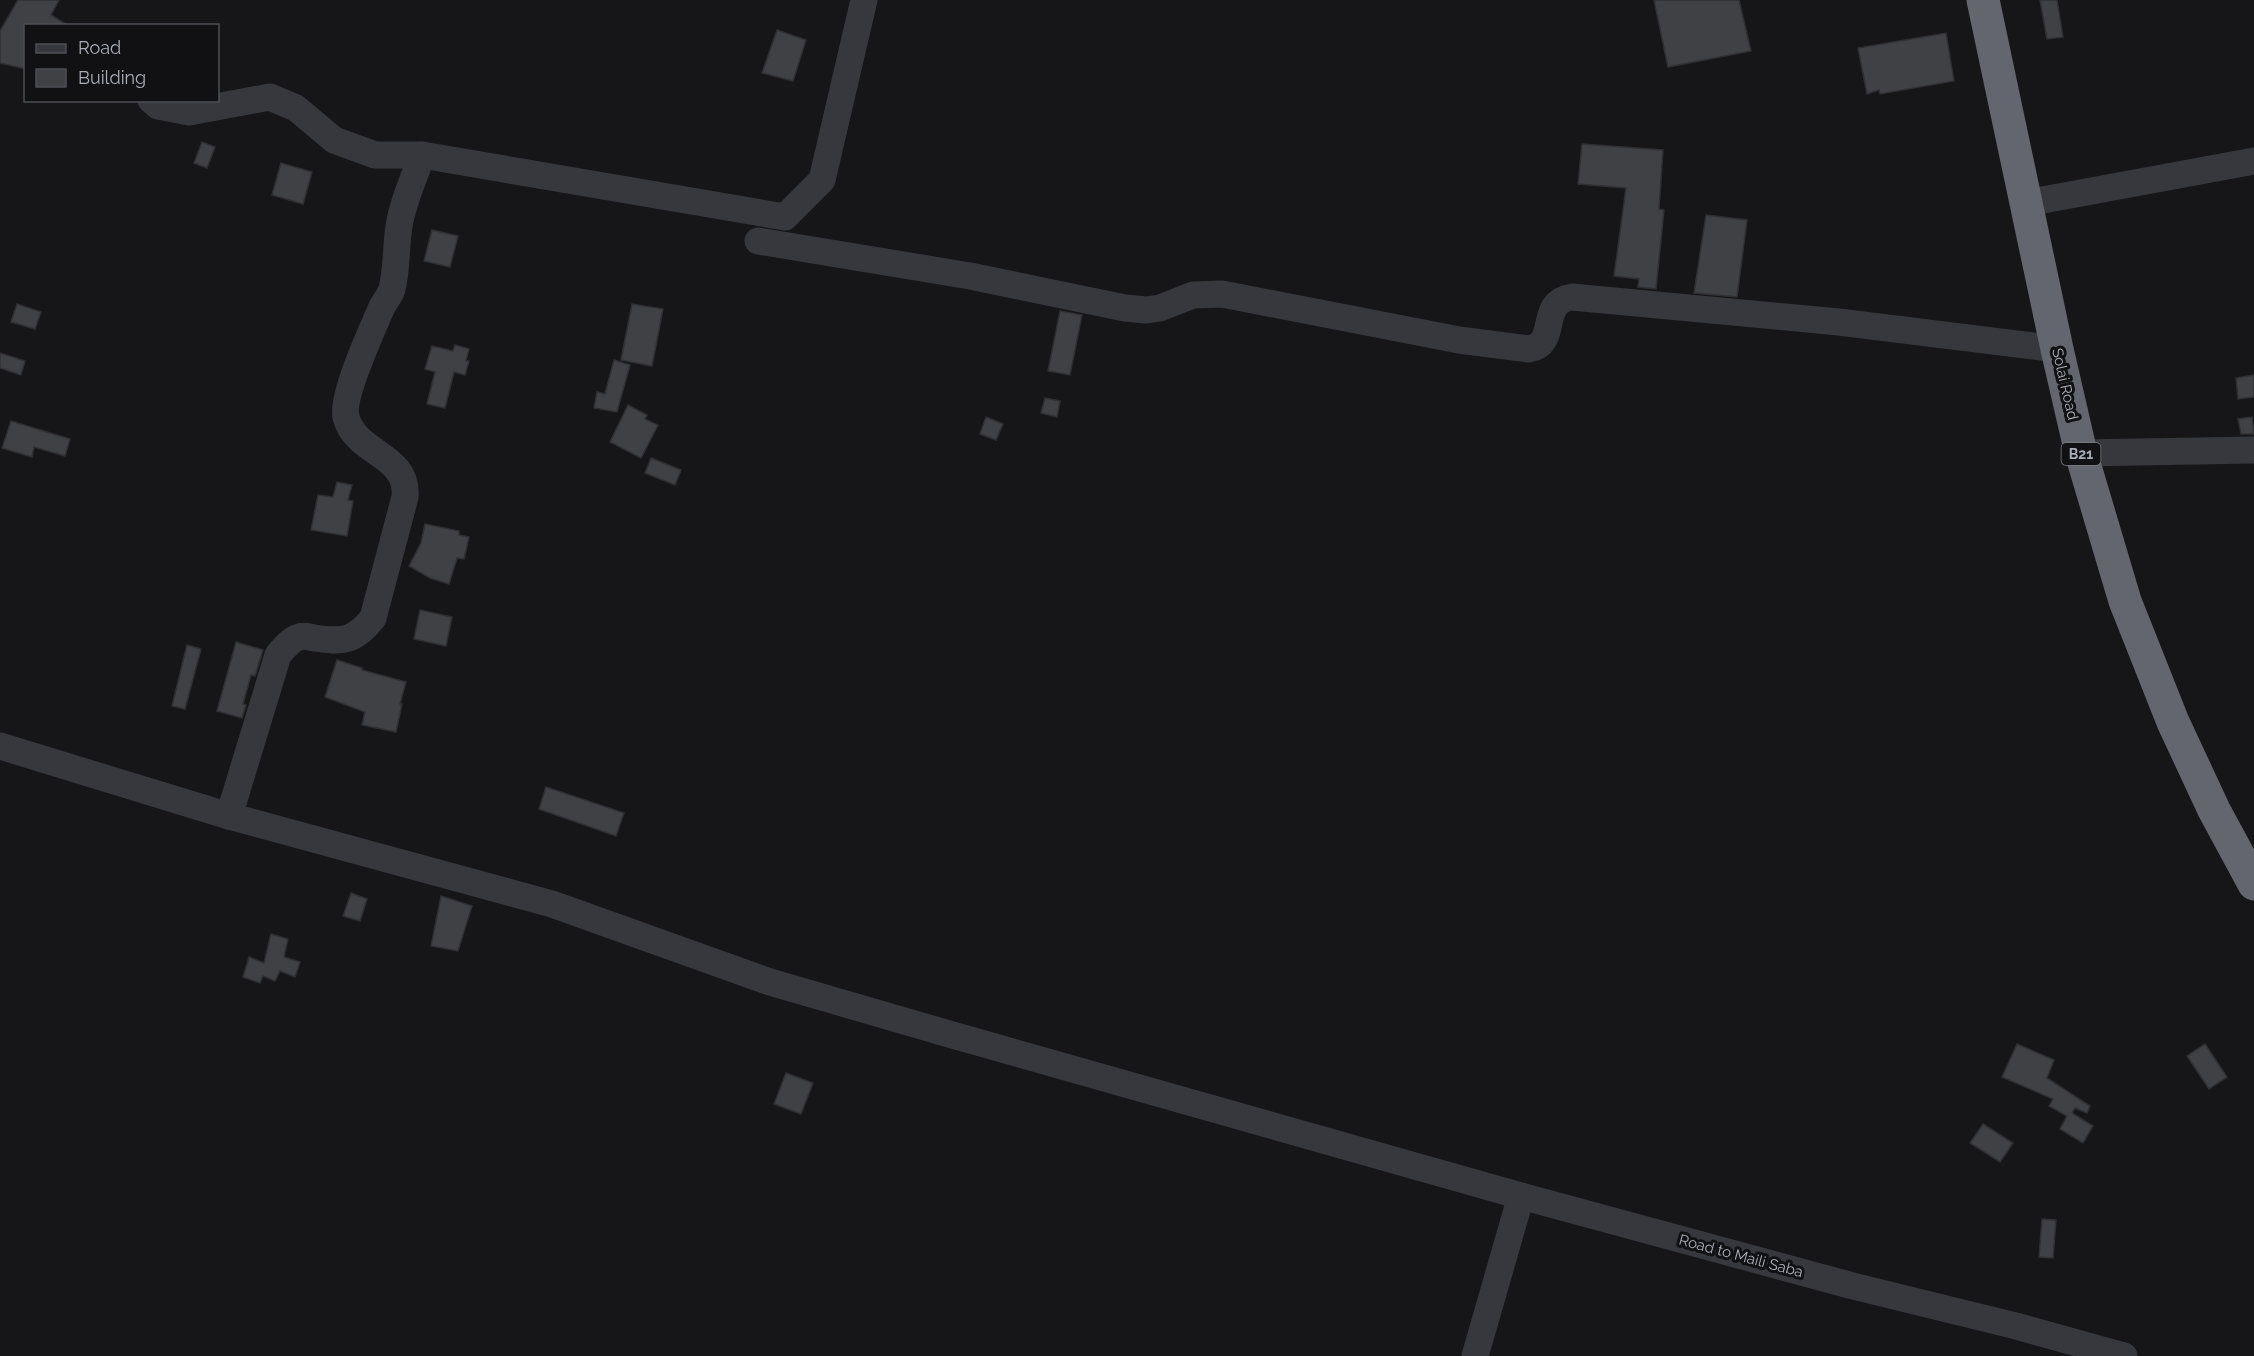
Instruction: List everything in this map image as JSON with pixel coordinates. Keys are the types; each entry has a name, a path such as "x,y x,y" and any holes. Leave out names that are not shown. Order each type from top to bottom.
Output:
{"highway":[{"name":"Solai Road","path":"1983,0 2081,453 2125,601 2173,722 2214,810 2254,884"}],"street":[{"path":"154,102 158,106 189,112 270,97 296,108 334,140 375,155 422,155 785,218 822,180 864,0"},
{"path":"229,816 278,655 286,644 301,636 334,641 349,639 363,631 373,618 405,497 406,485 401,473 390,462 353,433 345,415 348,391 382,308 392,290 400,217 422,155"},
{"path":"2027,202 2254,160"},
{"path":"758,241 970,276 1125,308 1146,310 1160,308 1193,295 1222,294 1459,340 1529,349 1536,348 1542,343 1553,306 1562,299 1572,297 1839,322 2057,349"},
{"path":"2081,453 2254,450"},
{"name":"Road to Maili Saba","path":"0,746 229,816 552,904 770,982 1521,1196 1853,1286 2016,1326 2124,1356"},
{"path":"1475,1356 1521,1196"}],"building":[{"path":"18,0 59,0 51,15 66,24 24,24 24,69 0,63 0,31"},
{"path":"1654,0 1739,0 1751,51 1668,67"},
{"path":"2040,0 2057,0 2063,37 2047,39"},
{"path":"777,30 806,40 793,81 762,73"},
{"path":"1946,33 1954,81 1880,94 1879,90 1867,94 1858,48"},
{"path":"202,142 215,147 207,168 194,163"},
{"path":"1582,144 1663,150 1659,209 1664,210 1656,289 1638,287 1639,279 1614,276 1626,188 1578,184"},
{"path":"281,163 312,172 303,204 272,195"},
{"path":"1706,215 1747,220 1737,297 1694,293"},
{"path":"432,230 458,236 450,267 424,261"},
{"path":"17,304 41,312 35,329 11,322"},
{"path":"632,304 663,309 652,366 621,360"},
{"path":"1060,311 1082,315 1070,375 1048,371"},
{"path":"455,345 469,349 466,361 469,361 465,375 454,372 445,408 427,404 435,372 425,369 432,346 453,351"},
{"path":"0,353 25,361 21,375 0,368"},
{"path":"614,360 630,365 617,412 594,408 597,392 605,394"},
{"path":"2254,375 2254,397 2238,399 2236,378"},
{"path":"1045,398 1060,401 1057,417 1041,413"},
{"path":"628,405 647,415 645,419 658,425 641,458 610,442"},
{"path":"986,417 1003,424 996,440 980,434"},
{"path":"2252,417 2254,434 2241,434 2238,419"},
{"path":"11,421 70,439 65,456 34,447 32,457 2,448"},
{"path":"651,458 681,470 675,485 645,473"},
{"path":"337,482 352,485 348,500 353,501 347,536 311,530 318,495 333,497"},
{"path":"425,524 459,531 459,535 469,537 464,559 457,558 449,584 430,578 409,566 421,543"},
{"path":"420,610 452,617 446,646 414,639"},
{"path":"236,642 263,650 255,676 251,675 243,704 246,705 242,718 217,711"},
{"path":"187,645 201,649 185,709 172,706"},
{"path":"337,660 362,668 362,670 406,682 396,732 362,725 365,712 325,697"},
{"path":"546,787 624,813 616,836 539,809"},
{"path":"351,893 367,899 360,921 343,916"},
{"path":"441,896 472,906 458,951 431,946"},
{"path":"271,934 288,939 284,957 300,962 295,977 280,971 275,981 263,976 260,983 243,977 249,957 264,963"},
{"path":"2017,1044 2054,1060 2047,1078 2090,1106 2087,1113 2075,1108 2072,1113 2093,1126 2083,1143 2060,1129 2067,1116 2049,1106 2053,1099 2002,1077"},
{"path":"2205,1044 2227,1077 2209,1089 2187,1056"},
{"path":"786,1073 813,1083 801,1114 774,1104"},
{"path":"1983,1124 2013,1143 2000,1162 1970,1143"},
{"path":"2042,1219 2056,1220 2053,1258 2039,1257"}]}
